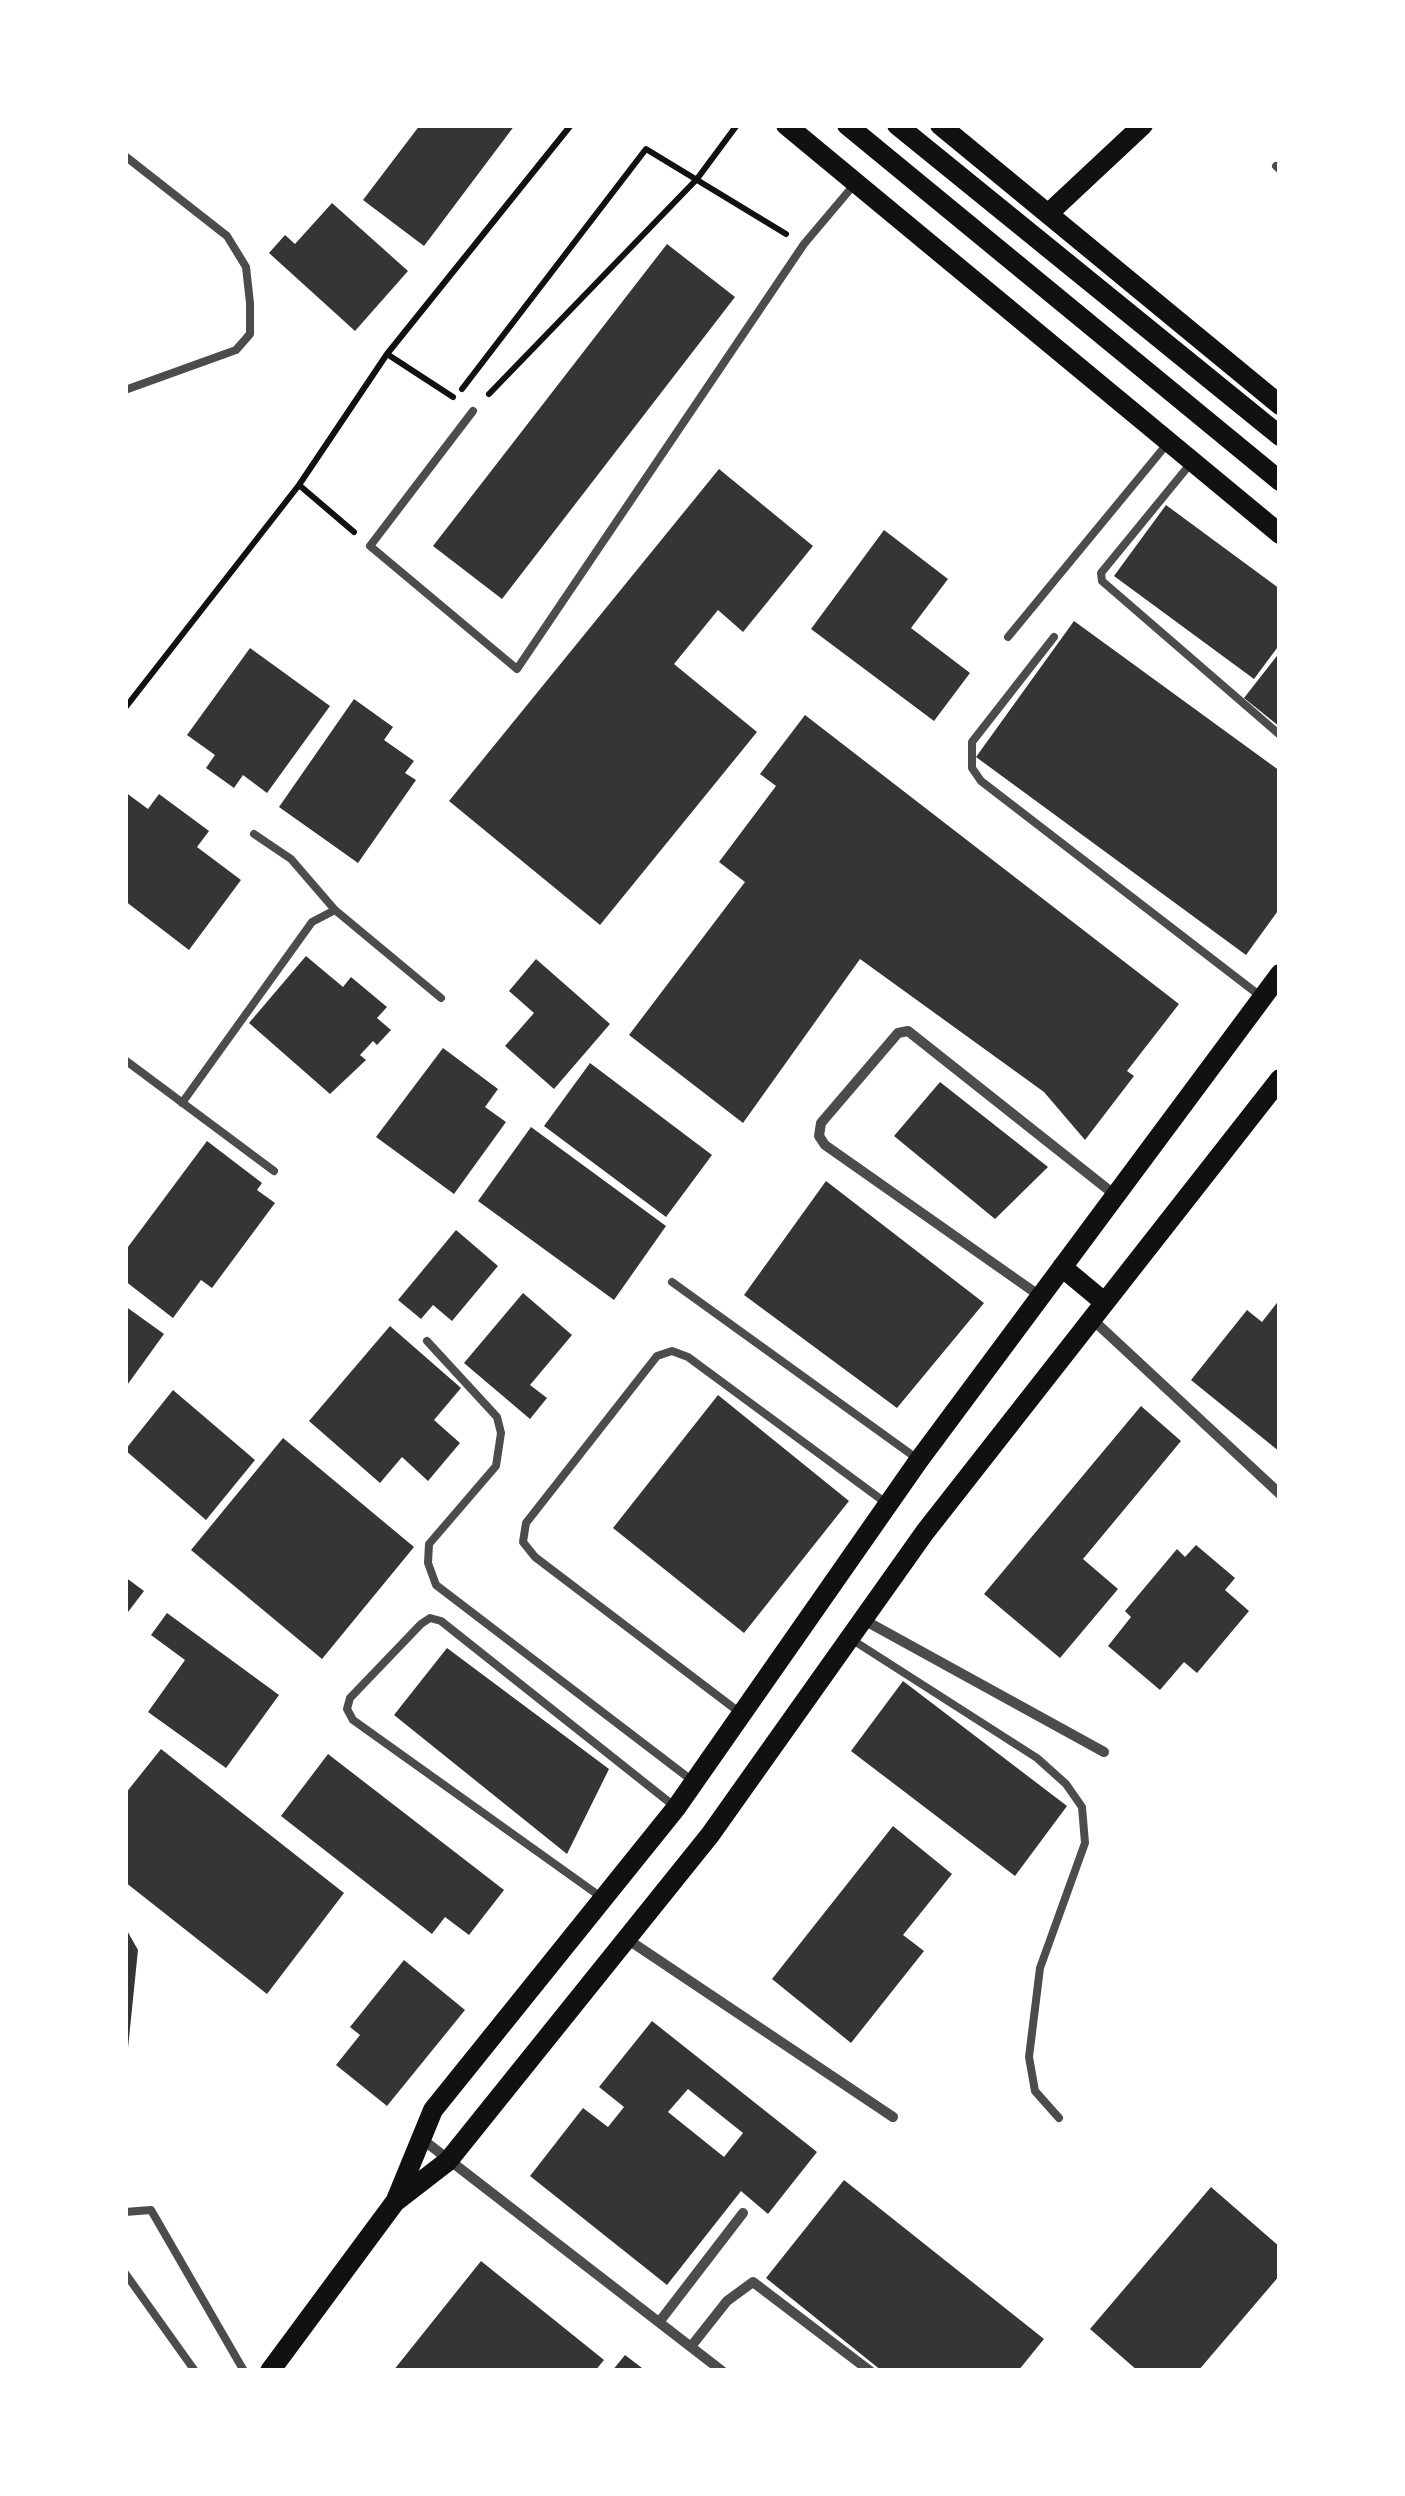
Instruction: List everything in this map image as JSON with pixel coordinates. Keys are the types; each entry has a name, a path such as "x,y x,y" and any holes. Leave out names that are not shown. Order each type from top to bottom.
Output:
{"main road":[{"path":"786,125 1280,534"},
{"path":"846,125 1280,482"},
{"path":"896,125 1280,436"},
{"path":"940,125 1280,404"},
{"path":"1050,212 1143,125"},
{"path":"396,2202 432,2110 676,1808 918,1460 1280,974"},
{"path":"270,2371 396,2202 448,2161 624,1937 710,1836 925,1532 1280,1079"},
{"path":"1062,1268 1097,1310"}],"street":[{"path":"1040,1296 824,1145 819,1136 821,1123 898,1033 908,1032 1116,1195"},
{"path":"1097,1310 1280,1494"},
{"path":"864,1620 1104,1752"},
{"path":"624,1937 893,2117"},
{"path":"421,2138 693,2344 722,2371"},
{"path":"660,2321 742,2213"},
{"path":"693,2344 727,2301 753,2282 870,2371"}],"lane":[{"path":"125,156 227,236 246,266 250,303 250,334 236,350 125,390"},
{"path":"474,410 370,546 518,669 804,244 856,182"},
{"path":"1008,637 1168,442"},
{"path":"1192,461 1101,573 1102,581 1280,736"},
{"path":"1054,637 972,742 972,768 980,781 1263,998"},
{"path":"254,834 290,859 335,910 441,998"},
{"path":"182,1103 312,922 335,910"},
{"path":"125,1060 274,1172"},
{"path":"672,1282 918,1460"},
{"path":"427,1341 497,1417 501,1433 496,1466 429,1544 428,1563 436,1585 694,1782"},
{"path":"742,1715 535,1557 523,1542 526,1523 657,1356 672,1351 704,1369 889,1505"},
{"path":"605,1900 352,1720 347,1709 350,1698 421,1624 430,1618 441,1621 676,1808"},
{"path":"851,1639 1037,1758 1066,1784 1082,1807 1085,1842 1040,1968 1030,2057 1035,2091 1059,2118"},
{"path":"125,2212 151,2210 244,2371"},
{"path":"125,2273 195,2371"}],"path":[{"path":"125,708 299,485 387,354 570,125"},
{"path":"387,354 474,410 696,180 737,125"},
{"path":"455,398 646,148 804,244"},
{"path":"299,485 370,546"}],"building":[{"path":"420,125 515,125 424,246 363,200"},
{"path":"332,203 408,271 355,331 269,253 285,235 295,244"},
{"path":"667,244 735,297 502,599 433,546"},
{"path":"719,469 813,546 743,632 718,610 674,664 757,732 600,925 449,801"},
{"path":"1166,505 1280,589 1280,644 1254,679 1114,576"},
{"path":"884,530 948,579 911,628 970,673 934,721 811,629"},
{"path":"1074,621 1280,771 1280,908 1246,955 976,757"},
{"path":"250,648 330,706 267,793 243,775 234,788 206,768 215,755 187,735"},
{"path":"1280,652 1280,727 1244,698"},
{"path":"354,699 393,727 384,740 414,761 405,773 416,780 358,863 279,807"},
{"path":"805,715 1179,1004 1127,1071 1134,1076 1085,1140 1044,1092 860,959 743,1123 629,1035 745,882 719,862 776,786 760,774"},
{"path":"125,792 148,809 159,794 209,831 197,847 241,880 189,950 125,901"},
{"path":"306,956 343,987 351,977 387,1007 377,1018 391,1030 377,1045 373,1041 360,1055 366,1060 330,1094 249,1023"},
{"path":"536,959 610,1024 554,1089 505,1046 534,1013 509,991"},
{"path":"443,1048 498,1089 485,1107 506,1122 454,1194 376,1137"},
{"path":"590,1063 712,1155 666,1217 544,1126"},
{"path":"940,1082 1048,1167 995,1219 894,1136"},
{"path":"531,1127 666,1226 614,1300 478,1201"},
{"path":"207,1141 262,1183 257,1190 275,1203 212,1288 201,1280 173,1318 125,1281 125,1251"},
{"path":"826,1181 984,1303 897,1408 744,1295"},
{"path":"456,1230 498,1266 452,1321 433,1305 421,1319 398,1300"},
{"path":"523,1293 572,1335 530,1385 547,1398 530,1419 464,1363"},
{"path":"1280,1299 1280,1452 1191,1380 1247,1310 1262,1322"},
{"path":"125,1306 164,1334 125,1388"},
{"path":"390,1326 461,1388 434,1420 460,1443 428,1481 402,1457 380,1483 309,1421"},
{"path":"173,1390 255,1460 206,1520 125,1450"},
{"path":"718,1395 849,1501 744,1633 613,1528"},
{"path":"1141,1406 1181,1441 1083,1559 1118,1589 1060,1658 984,1594"},
{"path":"283,1438 414,1547 322,1659 191,1550"},
{"path":"1196,1545 1235,1578 1225,1590 1249,1611 1197,1673 1184,1662 1160,1690 1108,1646 1131,1617 1125,1611 1177,1549 1185,1557"},
{"path":"125,1577 144,1591 125,1616"},
{"path":"167,1613 279,1695 226,1768 148,1712 185,1660 151,1635"},
{"path":"447,1648 609,1769 567,1854 394,1715"},
{"path":"903,1681 1067,1806 1015,1876 851,1751"},
{"path":"161,1749 344,1893 267,1994 125,1882 125,1794"},
{"path":"328,1754 504,1890 469,1935 445,1917 432,1934 281,1816"},
{"path":"893,1826 952,1874 903,1935 924,1951 851,2043 772,1979"},
{"path":"125,1927 138,1950 128,2048 125,2048"},
{"path":"404,1960 465,2010 387,2106 336,2065 360,2035 350,2027"},
{"path":"652,2021 817,2152 768,2214 741,2191 667,2285 530,2176 583,2108 608,2127 624,2107 599,2087","holes":["688,2089 743,2133 724,2157 668,2112"]},
{"path":"844,2180 1044,2339 1018,2371 882,2371 766,2278"},
{"path":"1211,2187 1280,2247 1280,2275 1198,2371 1138,2371 1090,2329"},
{"path":"481,2261 604,2360 595,2371 393,2371"},
{"path":"625,2355 646,2371 612,2371"}]}
